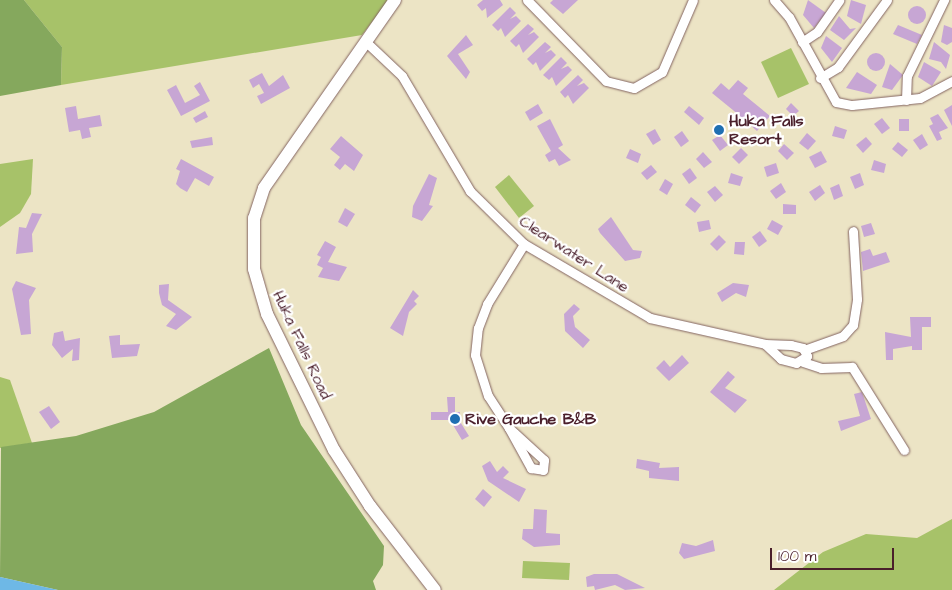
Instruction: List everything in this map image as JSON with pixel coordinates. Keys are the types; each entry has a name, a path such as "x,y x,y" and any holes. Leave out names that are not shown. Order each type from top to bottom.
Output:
{"street":[{"name":"Huka Falls Road","path":"394,0 264,188 254,218 254,270 267,314 334,450 375,512 435,590"},
{"path":"527,0 606,81 634,88 662,72 693,0"},
{"path":"802,42 817,32 839,0"},
{"path":"820,78 838,67 888,0"},
{"path":"906,100 907,76 944,0"},
{"path":"780,2 832,98 842,104 906,100 930,96 952,81"},
{"name":"Clearwater Lane","path":"365,41 402,76 470,191 524,244 650,318 766,344 804,350"},
{"path":"803,362 804,350 843,336 854,325 857,299 852,231"},
{"path":"509,428 544,460 543,470 530,468 479,375 476,340 487,304 524,244"},
{"name":"Clearwater Lane","path":"766,344 781,359 803,362 822,368 852,367 904,450"}],"green space":[{"path":"0,0 24,0 62,47 61,85 0,96"},
{"path":"24,0 389,0 362,35 61,85 62,47"},
{"path":"791,48 809,84 778,98 761,62"},
{"path":"33,159 31,194 20,213 0,227 0,164"},
{"path":"509,175 534,206 519,218 495,187"},
{"path":"269,348 301,425 384,546 383,565 373,581 376,590 58,590 0,577 1,447 76,436 154,412"},
{"path":"0,377 10,380 32,443 0,448"},
{"path":"952,519 952,590 774,590 823,552 866,534 917,538"},
{"path":"523,561 570,563 569,580 522,578"}],"water":[{"path":"0,577 58,590 0,590"}],"building":[{"path":"483,0 500,0 503,5 487,18 486,8 482,11 477,5"},
{"path":"553,0 578,0 563,14 550,3"},
{"path":"808,0 826,13 814,28 803,15"},
{"path":"851,0 866,5 861,24 847,16"},
{"path":"917,6 923,9 926,15 923,21 917,24 911,21 908,15 911,9"},
{"path":"510,7 516,13 510,19 516,16 521,21 505,37 501,28 498,31 492,25"},
{"path":"839,16 850,29 856,28 844,40 830,30"},
{"path":"528,24 534,29 528,35 534,32 539,37 523,53 519,44 516,47 510,41"},
{"path":"898,25 922,35 917,44 893,34"},
{"path":"944,25 952,28 952,42 947,45 941,42"},
{"path":"466,35 473,45 458,54 470,72 466,79 447,56"},
{"path":"826,36 842,48 832,62 821,48"},
{"path":"545,42 551,47 545,53 551,50 556,55 540,71 536,62 533,65 527,59"},
{"path":"934,42 950,55 946,69 941,62 929,59"},
{"path":"876,53 882,56 885,62 882,68 876,71 870,68 867,62 870,56"},
{"path":"561,57 567,63 561,69 568,66 572,70 556,86 552,77 549,80 543,75"},
{"path":"924,62 941,72 932,86 918,77"},
{"path":"890,64 903,75 892,90 882,87"},
{"path":"857,72 877,85 871,94 846,88"},
{"path":"262,73 269,86 283,75 290,88 261,104 257,96 264,93 259,84 253,88 249,80"},
{"path":"578,75 583,80 577,86 584,83 589,88 573,104 568,95 565,98 560,92"},
{"path":"738,80 748,88 743,94 770,116 757,131 743,119 740,124 735,120 739,115 712,93 721,83 729,90"},
{"path":"200,82 210,101 181,116 167,90 176,85 185,103 200,95 194,86"},
{"path":"791,103 799,111 793,116 786,109"},
{"path":"538,104 543,113 530,121 525,112"},
{"path":"952,105 952,126 944,110"},
{"path":"76,106 78,119 100,115 102,126 89,128 91,137 82,139 80,130 69,132 65,108"},
{"path":"689,106 704,118 699,125 684,112"},
{"path":"205,111 208,117 196,123 193,118"},
{"path":"938,114 948,128 939,132 942,139 937,141 929,126 933,124 930,118"},
{"path":"882,118 890,128 882,134 874,124"},
{"path":"550,119 563,145 558,148 571,160 559,166 555,159 549,162 545,155 551,151 537,126"},
{"path":"899,119 909,119 909,131 899,131"},
{"path":"835,126 847,130 844,139 832,136"},
{"path":"655,129 661,140 653,145 646,134"},
{"path":"682,131 689,141 681,147 674,137"},
{"path":"807,133 816,141 808,150 799,143"},
{"path":"922,134 928,145 920,150 913,140"},
{"path":"720,135 728,145 720,151 712,140"},
{"path":"341,136 363,155 354,171 345,164 340,170 334,165 340,157 330,149"},
{"path":"212,137 213,145 192,148 190,141"},
{"path":"866,137 872,144 863,153 856,145"},
{"path":"898,142 908,150 902,157 892,149"},
{"path":"784,144 794,153 787,160 778,151"},
{"path":"741,148 748,155 739,164 732,157"},
{"path":"630,149 641,154 638,163 626,158"},
{"path":"821,151 827,162 815,168 809,157"},
{"path":"703,152 712,162 704,168 696,159"},
{"path":"181,159 214,177 209,186 195,178 187,192 180,188 176,184 180,171 176,169"},
{"path":"874,160 886,164 884,173 871,170"},
{"path":"776,163 779,173 767,177 764,167"},
{"path":"651,165 657,172 647,180 641,173"},
{"path":"690,168 697,178 689,184 682,174"},
{"path":"731,173 743,177 740,186 728,183"},
{"path":"860,173 864,185 855,189 850,177"},
{"path":"429,174 437,178 429,205 433,206 422,221 412,217 413,206"},
{"path":"665,179 673,184 667,195 659,190"},
{"path":"781,183 786,192 776,199 770,191"},
{"path":"839,184 843,196 834,200 830,188"},
{"path":"820,185 825,193 815,201 809,192"},
{"path":"715,186 723,195 715,202 707,192"},
{"path":"691,197 701,205 695,213 685,205"},
{"path":"783,204 796,205 796,214 783,214"},
{"path":"345,208 355,214 347,227 338,222"},
{"path":"32,213 42,214 32,234 33,252 16,254 19,227 26,228"},
{"path":"611,217 633,250 642,251 640,258 625,261 600,233 598,229"},
{"path":"709,220 711,229 699,232 697,222"},
{"path":"772,220 783,226 778,235 767,229"},
{"path":"871,223 875,234 864,237 861,226"},
{"path":"760,231 767,241 759,247 752,237"},
{"path":"719,235 726,242 717,251 710,244"},
{"path":"325,241 336,247 328,262 347,267 339,281 318,277 323,268 317,265 321,257 317,255"},
{"path":"735,242 745,242 744,255 734,254"},
{"path":"870,249 873,256 886,252 890,262 863,271 861,252"},
{"path":"16,281 36,288 29,300 31,334 21,335 12,289"},
{"path":"733,283 749,285 746,297 736,293 722,302 717,293"},
{"path":"169,284 168,300 192,317 176,330 166,326 176,314 162,305 159,293 159,285"},
{"path":"413,290 419,296 414,301 417,304 409,312 403,336 390,328"},
{"path":"574,304 580,309 573,316 575,327 590,340 583,348 565,331 564,314"},
{"path":"910,317 931,317 931,327 922,327 922,350 912,350 912,346 893,349 893,360 886,360 885,332 911,337"},
{"path":"63,331 65,341 80,338 79,360 72,361 73,349 62,358 52,345 54,333"},
{"path":"120,335 120,345 140,344 137,356 112,358 109,336"},
{"path":"682,355 689,363 669,381 656,368 664,360 670,367"},
{"path":"728,371 735,377 725,388 747,400 735,413 710,392"},
{"path":"862,392 871,419 841,431 838,421 860,416 854,394"},
{"path":"447,397 455,397 455,412 460,412 459,420 469,436 462,440 450,420 431,420 431,412 448,412"},
{"path":"49,406 60,422 51,429 39,412"},
{"path":"637,459 660,463 659,468 679,467 679,481 649,478 649,471 636,468"},
{"path":"490,461 497,472 503,466 509,472 503,478 526,489 519,502 488,481 482,466"},
{"path":"483,489 492,497 484,507 475,499"},
{"path":"534,509 547,510 546,533 560,534 560,545 534,547 522,539 523,529 533,529"},
{"path":"713,540 715,551 684,559 679,553 682,543 696,546"},
{"path":"594,574 617,574 645,588 625,590 615,585 595,590 594,586 587,587 586,577"}],"place":[{"name":"Huka Falls Resort","path":"719,130"},
{"name":"Rive Gauche B&B","path":"455,419"}]}
